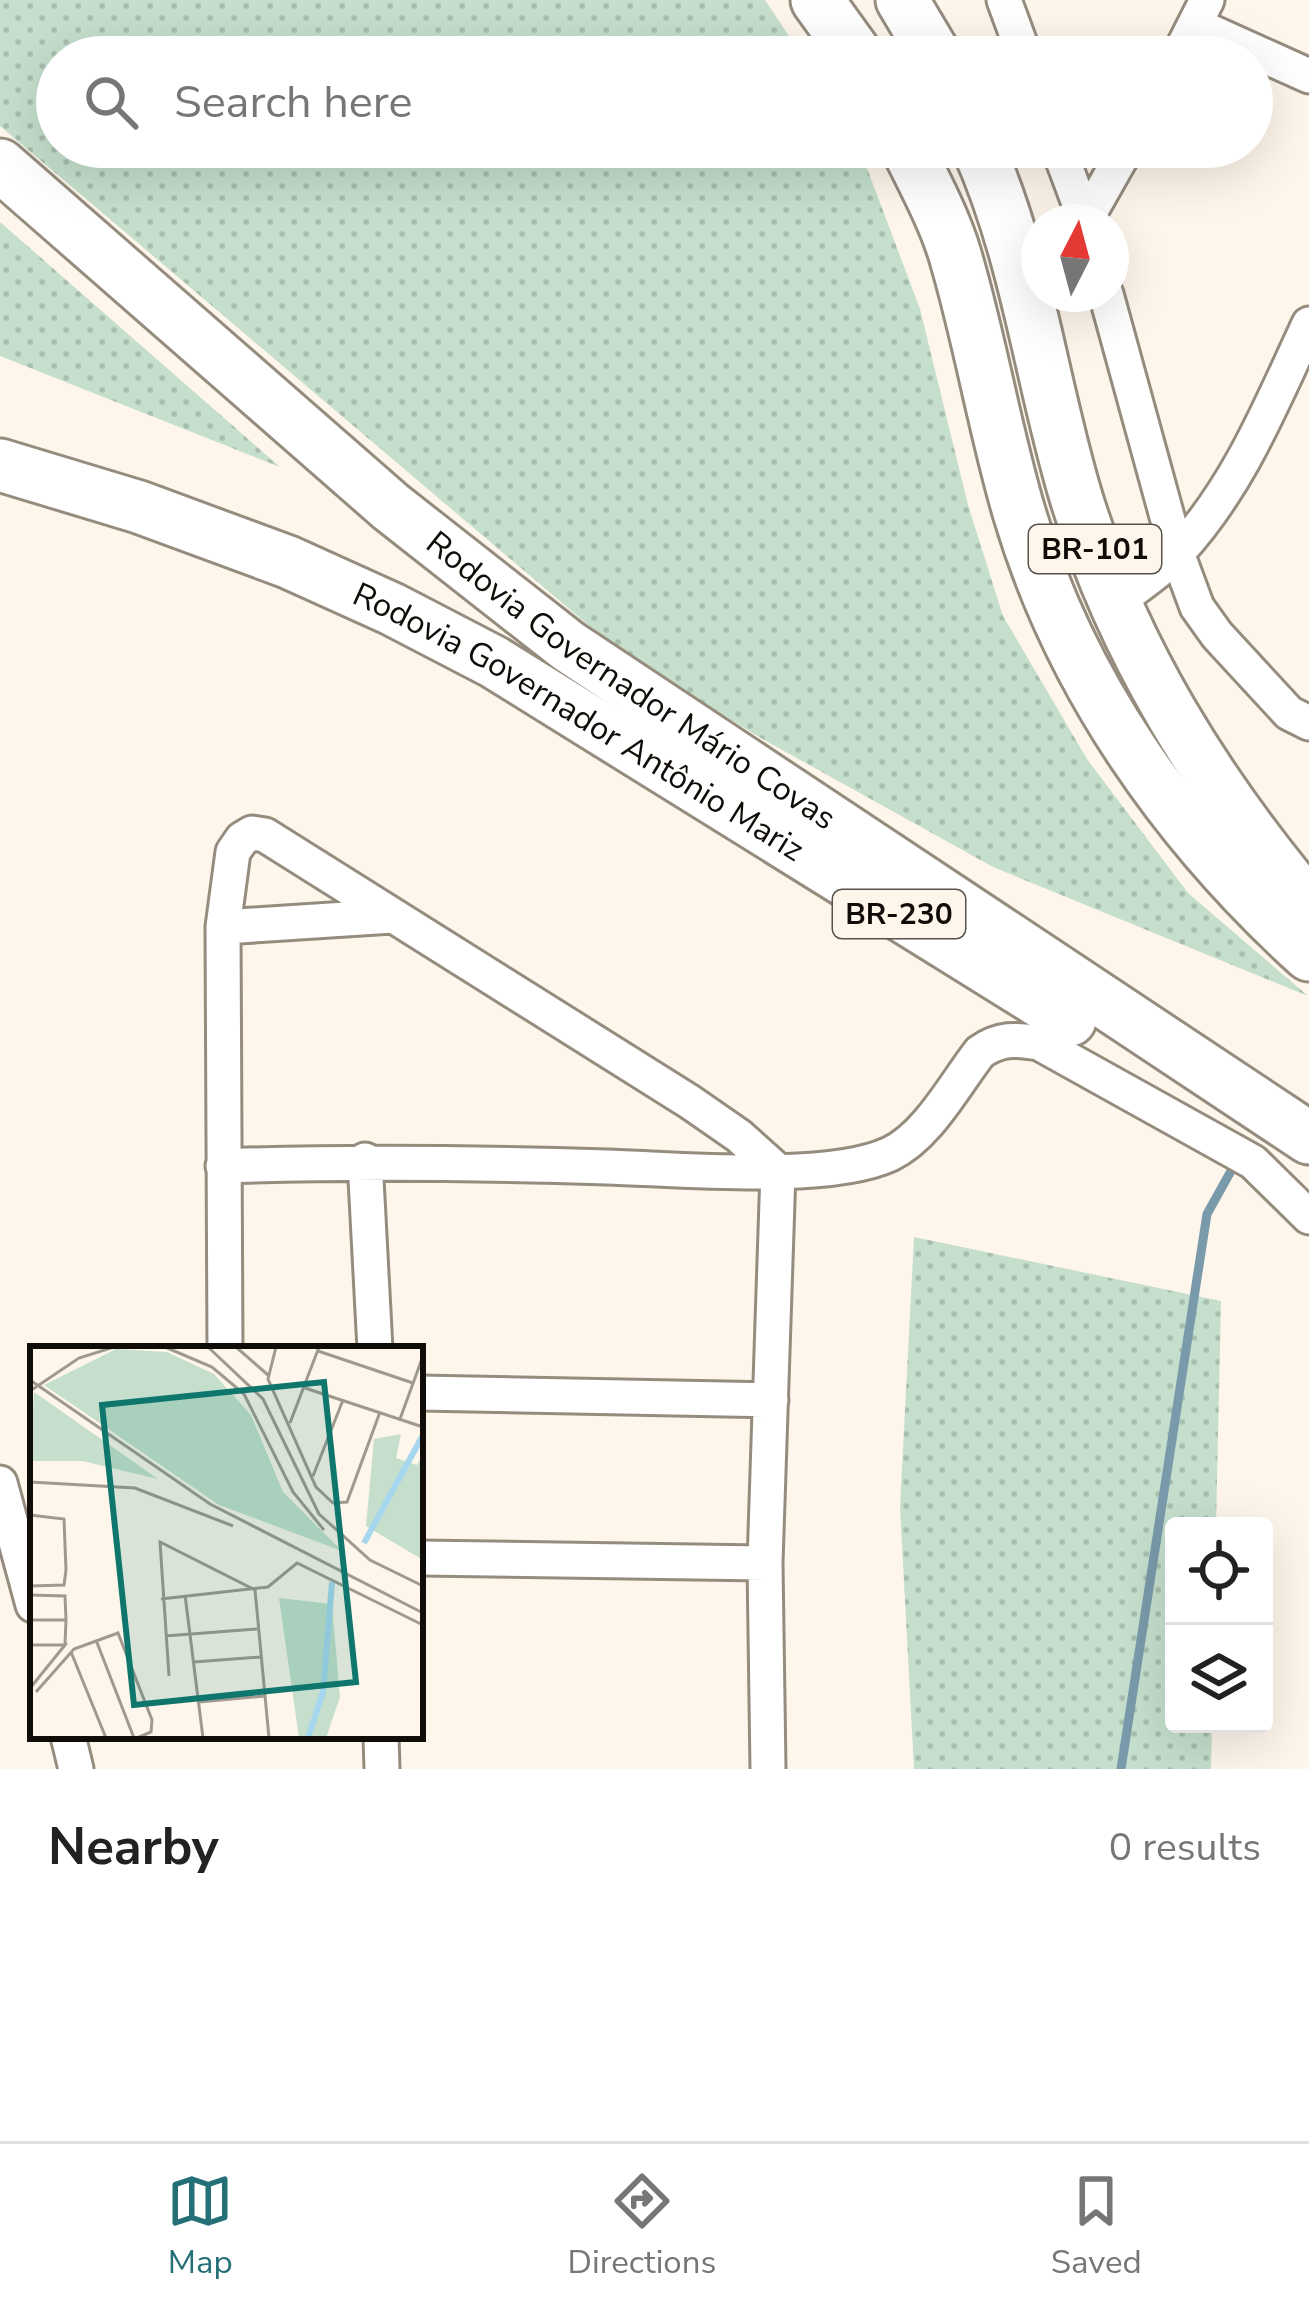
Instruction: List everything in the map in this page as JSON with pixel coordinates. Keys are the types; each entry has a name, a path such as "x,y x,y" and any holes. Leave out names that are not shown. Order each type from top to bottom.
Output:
{"highway":[{"path":"817,0 843,36"},
{"path":"902,0 923,36"},
{"name":"Rodovia Governador Mário Covas","path":"0,165 391,507 568,646 1309,1138"},
{"path":"916,168 954,253 1020,516 1060,622 1117,731 1183,825 1266,916 1309,955"},
{"name":"BR-101","path":"987,168 999,195 1040,341 1076,496 1114,604 1202,766 1309,906"},
{"name":"Rodovia Governador Antônio Mariz","path":"0,466 140,507 288,562 474,651 1230,1118 1309,1157"}],"street":[{"path":"1004,0 1017,36"},
{"path":"1201,13 1240,36"},
{"path":"1273,55 1309,76"},
{"path":"1066,168 1079,204"},
{"path":"1096,204 1116,168"},
{"path":"1111,312 1197,607 1289,713 1309,723"},
{"path":"1114,604 1178,554 1232,480 1309,324"},
{"path":"225,1346 223,927 233,852 252,833 265,835 690,1102 778,1171 765,1563 768,1769"},
{"path":"223,927 392,916"},
{"path":"223,1166 365,1160 778,1171 859,1164 889,1154 921,1128 980,1052 995,1041 1016,1039 1039,1043 1253,1162 1309,1216"},
{"path":"365,1160 375,1346"},
{"path":"423,1393 771,1400"},
{"path":"0,1483 30,1594"},
{"path":"423,1558 765,1563"},
{"path":"69,1739 76,1769"},
{"path":"381,1739 382,1769"}],"green space":[{"path":"0,0 765,0 789,36 36,36 36,157 0,126"},
{"path":"50,168 867,168 920,309 968,505 1003,616 1087,759 1188,893 1308,996 993,867 759,737 620,652"},
{"path":"0,222 280,467 0,356"},
{"path":"914,1237 1221,1301 1216,1517 1165,1517 1165,1733 1212,1733 1211,1769 914,1769 900,1507"}],"waterway":[{"path":"1121,1769 1207,1214 1231,1171"}]}
